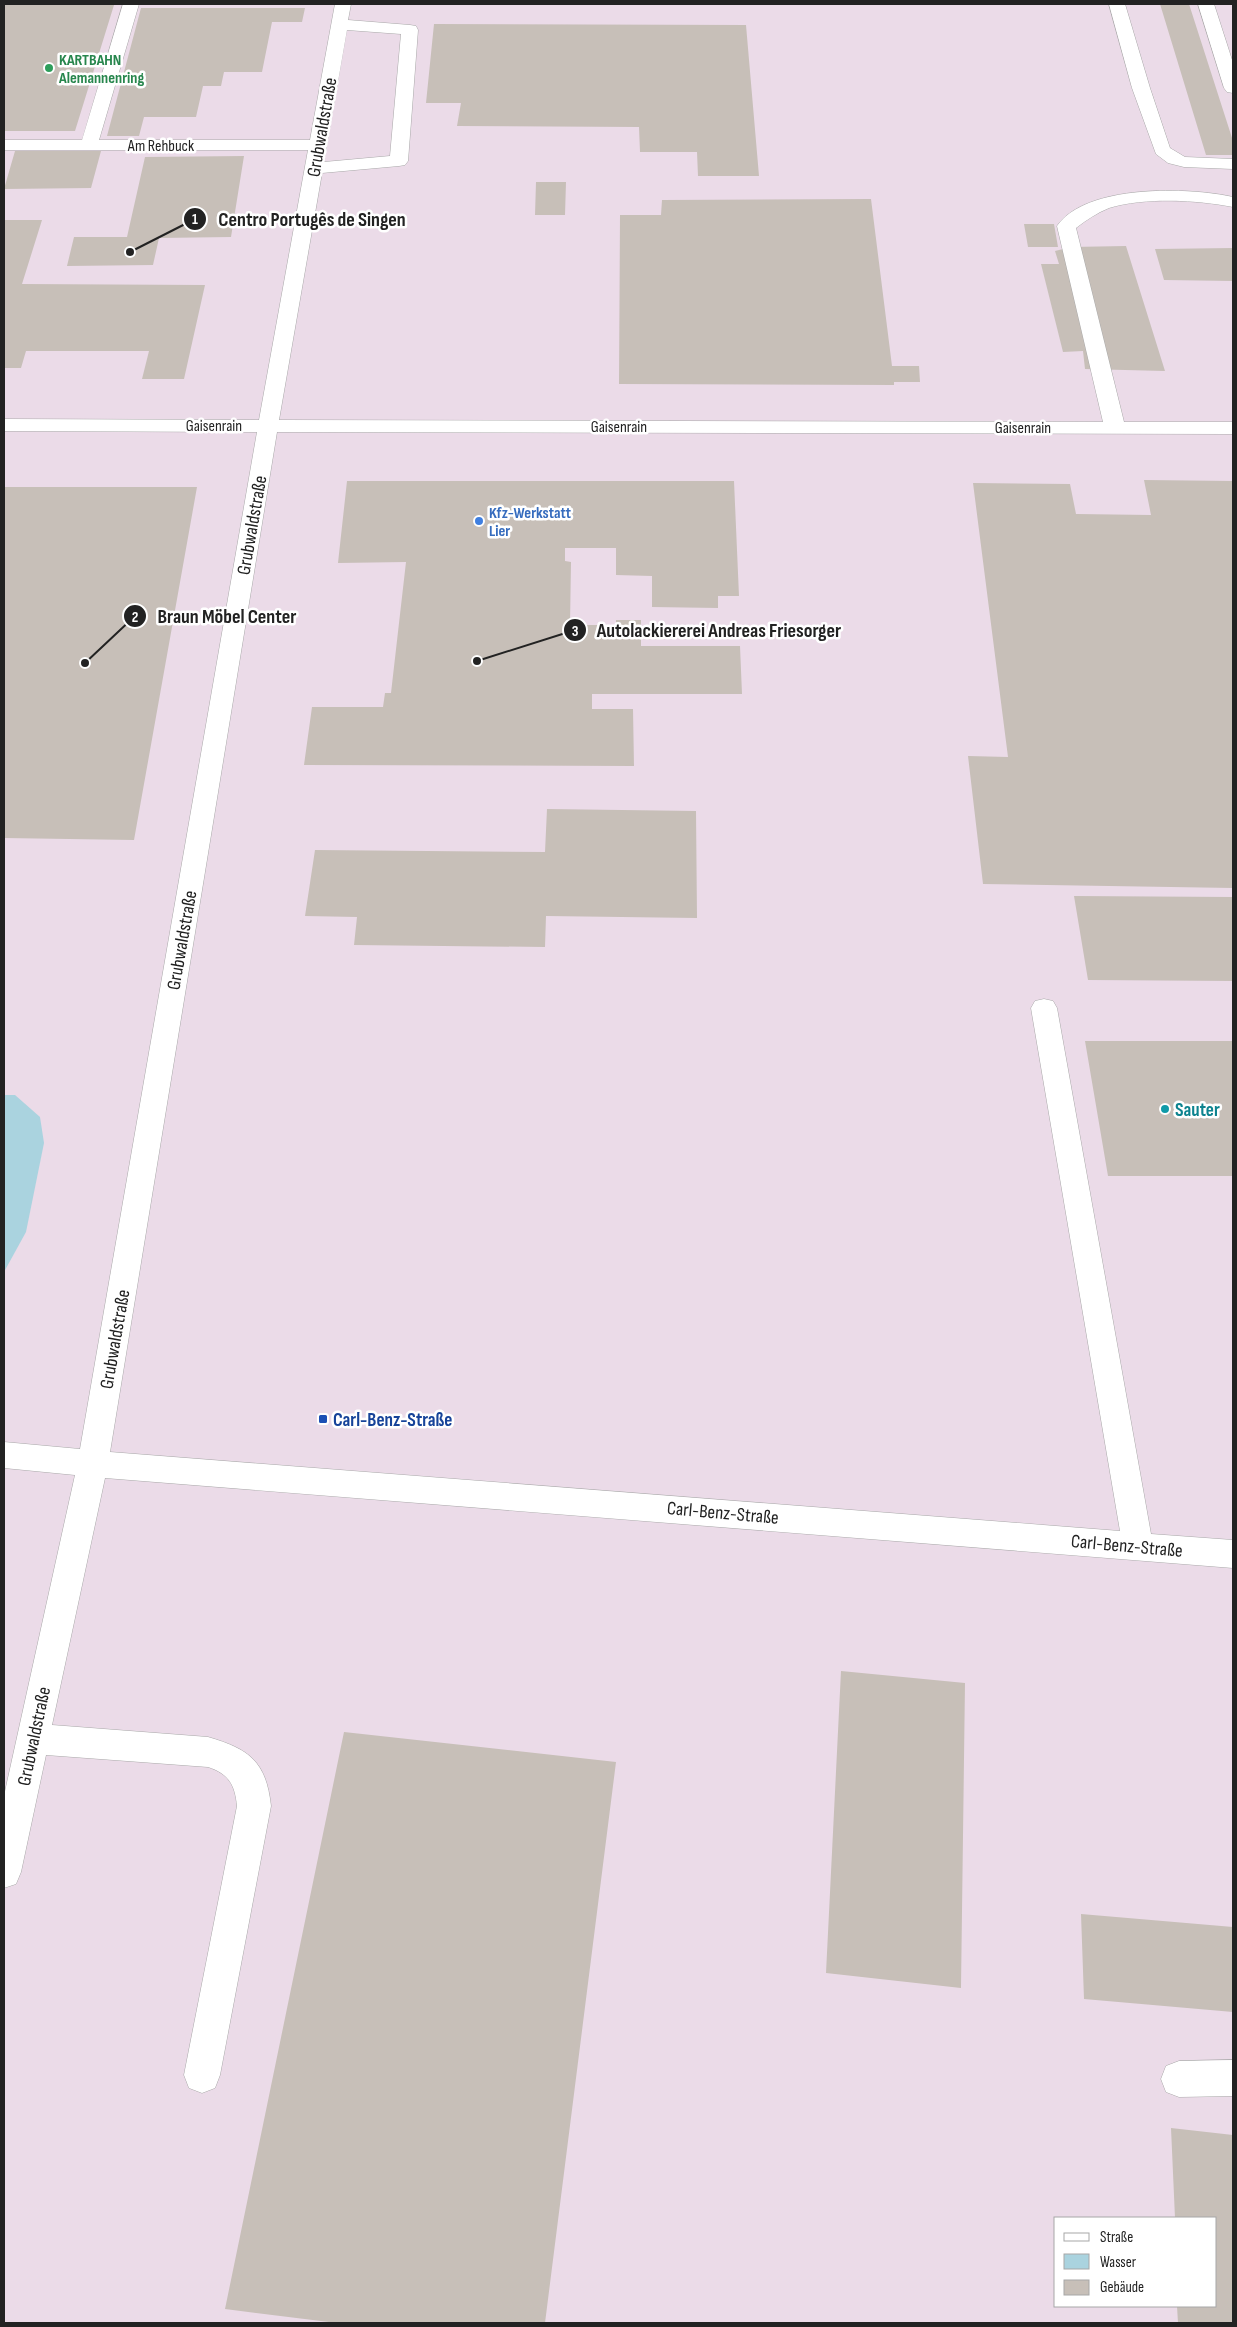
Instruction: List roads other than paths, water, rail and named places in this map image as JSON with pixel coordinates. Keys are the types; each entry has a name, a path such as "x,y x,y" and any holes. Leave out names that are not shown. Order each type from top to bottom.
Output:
{"street":[{"path":"89,145 131,4"},
{"path":"1117,4 1141,88 1162,150 1174,159 1184,162 1233,164"},
{"path":"1206,4 1233,88"},
{"name":"Am Rehbuck","path":"4,145 89,145 400,161 410,30 342,14"},
{"name":"Grubwaldstraße","path":"4,1872 93,1463 268,425 342,14"},
{"path":"1115,428 1066,226 1082,212 1123,197 1219,199 1233,202"},
{"name":"Gaisenrain","path":"4,425 1233,428"},
{"path":"1044,1008 1138,1546"},
{"name":"Carl-Benz-Straße","path":"4,1455 1233,1554"},
{"path":"33,1739 208,1752 229,1758 244,1770 253,1786 254,1806 202,2075"},
{"path":"1179,2079 1233,2078"}],"water":[{"path":"4,1095 15,1095 40,1117 44,1143 26,1232 4,1272"}],"place":[{"name":"KARTBAHN Alemannenring","path":"49,68"},
{"name":"Centro Portugês de Singen","path":"130,252"},
{"name":"Kfz-Werkstatt Lier","path":"479,521"},
{"name":"Autolackiererei Andreas Friesorger","path":"477,661"},
{"name":"Braun Möbel Center","path":"85,663"},
{"name":"Sauter","path":"1165,1109"},
{"name":"Carl-Benz-Straße","path":"323,1419"}]}
